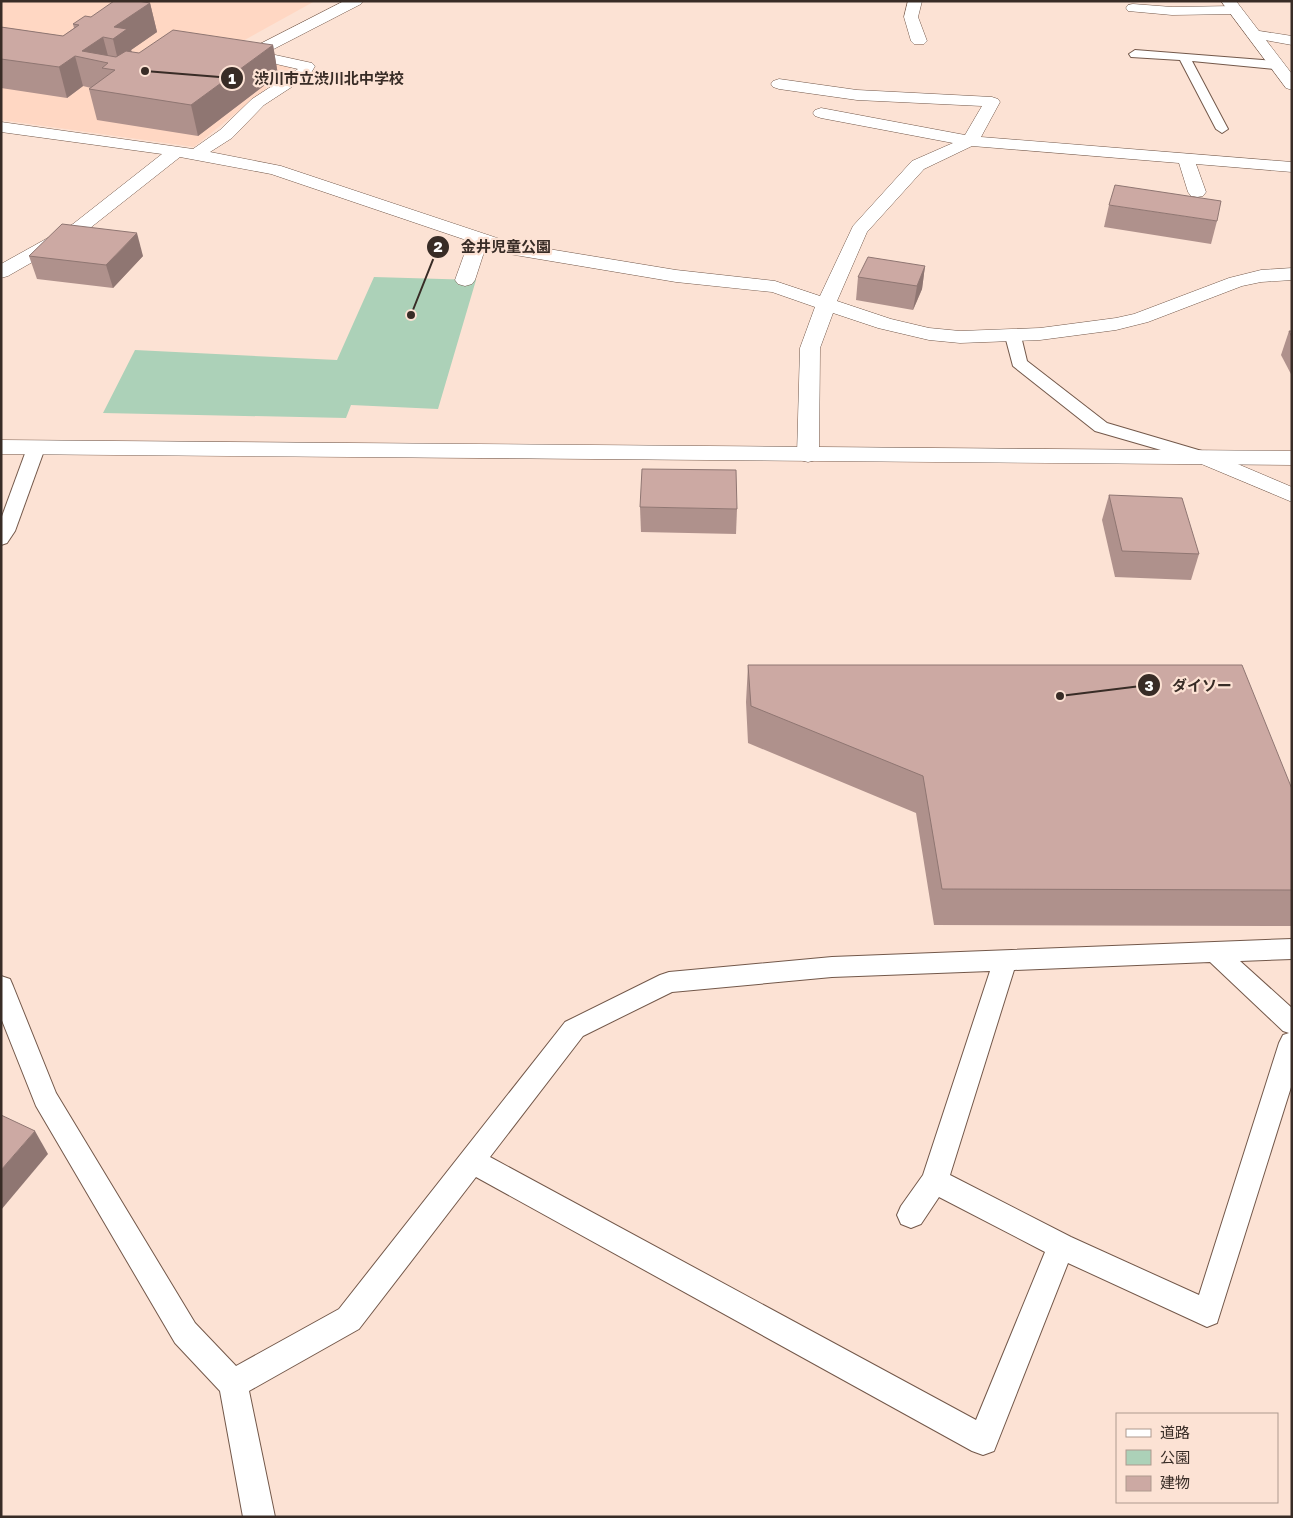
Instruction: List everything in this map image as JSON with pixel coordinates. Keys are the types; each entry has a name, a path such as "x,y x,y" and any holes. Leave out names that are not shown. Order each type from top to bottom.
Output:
{"street":[{"path":"1,272 79,228 186,153 226,134 258,102 304,72 307,66 255,55 259,50 356,1"},
{"path":"915,1 912,17 919,41"},
{"path":"1133,8 1172,11 1231,6 1275,65 1291,83"},
{"path":"1253,34 1292,41"},
{"path":"779,84 857,95 992,102 970,141 918,165 859,230 826,304 810,348 808,455"},
{"path":"822,113 970,141 1292,167"},
{"path":"1,127 186,153 275,170 509,248 638,270 775,287 885,324 929,334 960,337 1013,336 1080,330 1141,318 1236,282 1261,276 1292,274"},
{"path":"1186,159 1197,192"},
{"path":"465,280 479,239"},
{"path":"1,447 1292,458"},
{"path":"1206,458 1292,495"}],"lane":[{"path":"1135,54 1275,65"},
{"path":"1184,57 1222,129"},
{"path":"1013,336 1019,363 1102,427 1206,458"},
{"path":"1,539 6,531 36,448"},
{"path":"233,1384 349,1319 574,1029 669,982 832,967 1292,949"},
{"path":"1215,952 1292,1024"},
{"path":"911,1215 935,1181 1005,960"},
{"path":"1,986 45,1098 184,1333 233,1384 259,1517"},
{"path":"935,1181 1061,1246 1207,1313 1292,1042"},
{"path":"472,1161 983,1440 1061,1246"}],"shaded area":[{"path":"1,1 315,1 241,42 294,66 194,147 1,120"}],"green space":[{"path":"374,277 476,280 438,409 351,405 346,418 103,413 135,350 337,360"}],"building":[{"path":"114,1 150,3 114,27 127,29 113,39 103,37 82,51 116,57 126,51 139,53 173,30 273,45 191,105 89,89 115,70 102,68 108,63 75,56 59,67 1,59 1,27 63,36 79,25 73,24 85,16 91,17"},
{"path":"1115,185 1221,201 1217,221 1109,205"},
{"path":"62,224 137,233 106,265 29,256"},
{"path":"868,257 925,266 917,286 858,277"},
{"path":"642,469 736,470 737,509 640,507"},
{"path":"1109,495 1182,498 1199,554 1122,551"},
{"path":"748,665 1242,665 1292,789 1292,890 942,889 923,776 751,706"},
{"path":"1,1115 35,1131 1,1170"}],"place":[{"name":"渋川市立渋川北中学校","path":"145,71"},
{"name":"金井児童公園","path":"411,315"},
{"name":"ダイソー","path":"1060,696"}]}
